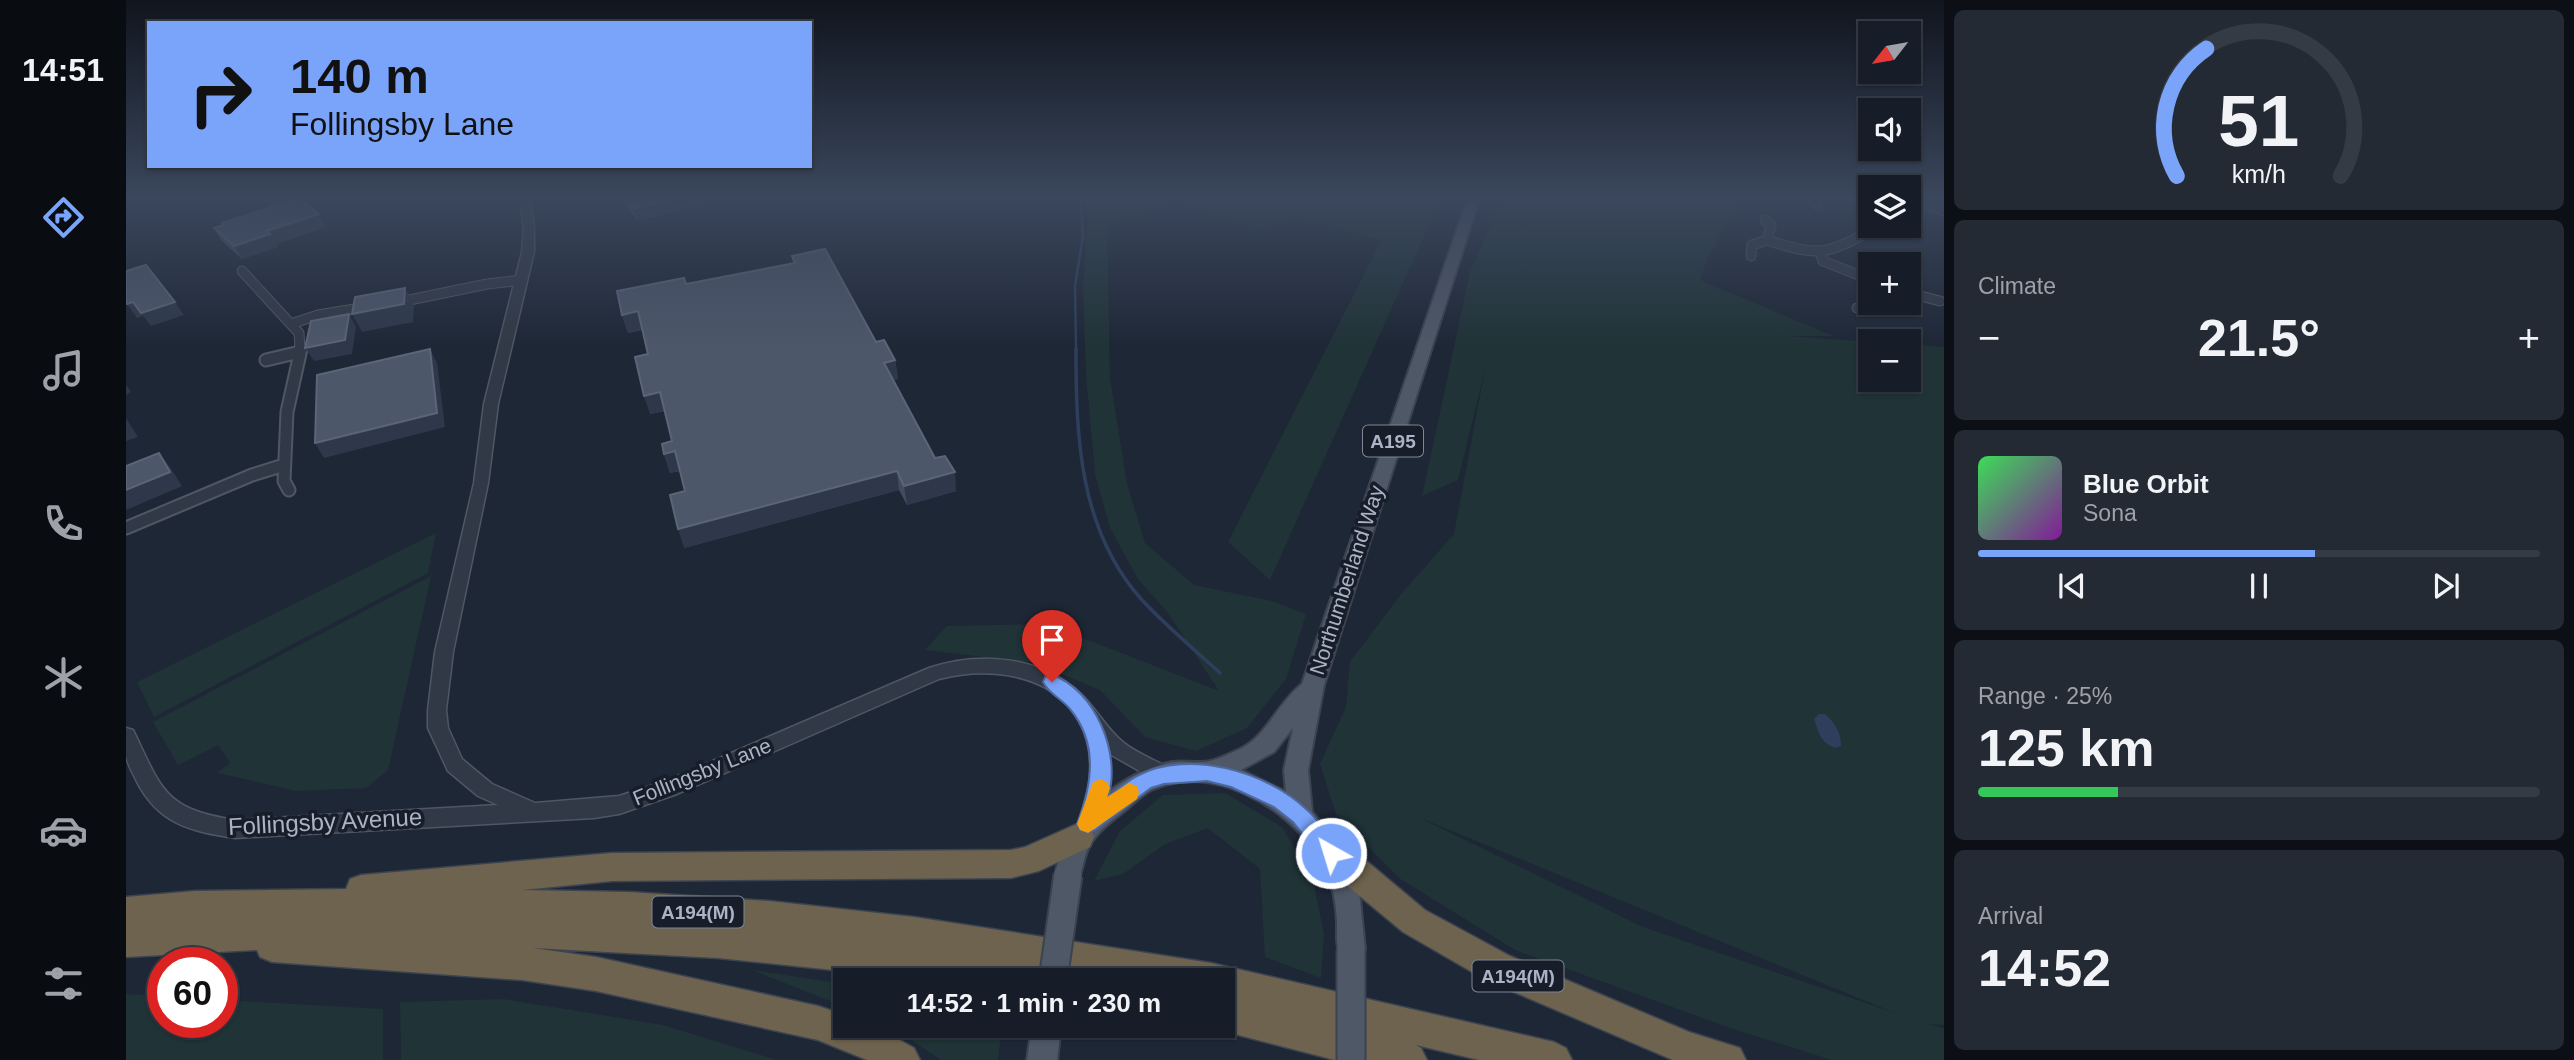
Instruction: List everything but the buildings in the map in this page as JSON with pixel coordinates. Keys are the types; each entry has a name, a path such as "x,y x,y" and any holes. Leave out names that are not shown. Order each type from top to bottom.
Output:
{"highway":[{"name":"A194(M)","path":"126,912 612,867 1011,864 1028,861 1084,830"},
{"name":"A194(M)","path":"1331,853 1352,867 1415,921 1498,968 1689,1049 1728,1060"},
{"name":"A194(M)","path":"180,907 410,903 629,906 769,917 914,933 1135,968"},
{"name":"A194(M)","path":"141,940 322,931 485,930 623,934 866,956 952,968"},
{"name":"A194(M)","path":"141,940 453,957 522,963 596,974 818,1023 866,1040 902,1060"},
{"path":"1235,986 1554,1060"},
{"path":"1235,1019 1409,1060"}],"main road":[{"name":"Northumberland Way","path":"1300,816 1296,771 1312,685 1457,247"},
{"name":"Northumberland Way","path":"1207,773 1249,756 1266,745 1312,685"},
{"path":"1055,968 1070,860 1084,830 1145,781 1164,775 1207,773 1235,779 1260,789 1300,816 1331,853 1346,886 1350,906 1351,1060"},
{"path":"1042,1060 1045,1038"}],"street":[{"name":"Follingsby Lane","path":"526,247 522,280 491,404 481,483 444,652 437,710 438,728 455,765 485,790 530,810 594,809 650,796 955,667 990,664 1038,675 1064,691 1121,752 1164,775"},
{"path":"1751,256 1752,247"},
{"path":"1794,247 1821,255 1840,247"},
{"path":"1821,255 1822,261 1858,275"},
{"path":"242,271 299,333 300,352 287,412 284,481 289,490"},
{"path":"291,324 317,315 522,280"},
{"path":"1921,296 1940,301"},
{"path":"266,360 300,352"},
{"path":"126,528 252,475 285,465"},
{"name":"Follingsby Lane","path":"1084,830 1102,778 1100,757 1089,719"},
{"name":"Follingsby Avenue","path":"126,736 148,786 158,800 170,811 211,827 234,829 530,810"}],"green space":[{"path":"1086,247 1107,247 1110,378 1127,484 1145,543 1194,585 1272,601 1306,614 1286,679 1247,728 1196,751 1145,737 1100,690 1036,663 925,650 947,626 1047,624 1219,691 1168,613 1138,579 1110,528 1095,474 1086,375 1083,288"},
{"path":"1378,247 1419,247 1270,580 1228,542"},
{"path":"1481,247 1713,247 1700,280 1833,336 1789,336 1858,341 1858,392 1921,392 1921,345 1944,347 1944,1025 1927,1024 1944,1028 1944,1060 1832,1060 1733,1029 1515,950 1399,878 1336,814 1320,764 1346,707 1350,662 1402,593 1454,534 1485,369 1458,480 1422,496 1470,272","holes":["1418,817 1895,1013 1643,927"]},
{"path":"436,533 428,573 154,717 137,682"},
{"path":"431,576 388,770 366,788 297,791 217,773 230,763 218,745 178,765 153,722"},
{"path":"1225,793 1282,827 1312,876 1324,934 1321,978 1265,957 1260,869 1208,828 1165,844 1123,874 1094,881 1120,831 1163,795"},
{"path":"752,970 833,982 833,1002"},
{"path":"126,994 147,995 147,1038 238,1038 238,1001 383,1009 383,1060 126,1060"},
{"path":"504,999 663,1025 777,1060 401,1060 400,1002"},
{"path":"909,1038 1001,1038 998,1060 941,1060"}],"water":[{"path":"1819,714 1825,714 1834,724 1839,732 1841,746 1835,748 1821,736 1814,719"}],"waterway":[{"path":"1076,350 1075,286 1081,247"},
{"path":"1076,349 1080,449 1093,513 1105,544 1121,573 1142,600 1220,673"}],"slow traffic":[{"path":"1100,788 1088,824 1129,792"}],"route":[{"path":"1052,682 1075,700 1089,719 1100,757 1100,790 1088,824 1145,781 1183,772 1207,773 1235,779 1281,801 1300,816 1331,853"}]}
